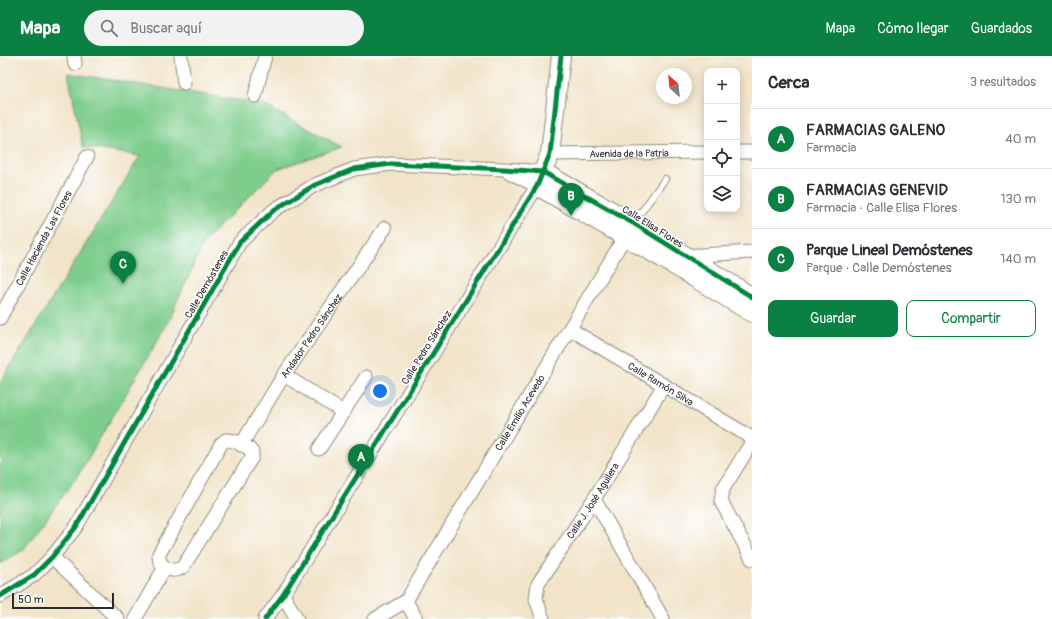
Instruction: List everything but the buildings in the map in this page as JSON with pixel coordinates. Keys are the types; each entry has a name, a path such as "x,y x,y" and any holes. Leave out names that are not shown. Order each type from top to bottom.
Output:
{"street":[{"path":"181,56 184,83"},
{"path":"255,96 265,56"},
{"path":"540,179 550,154 561,56"},
{"name":"Avenida de la Patria","path":"550,154 704,152"},
{"path":"740,152 752,152"},
{"name":"Calle Hacienda Las Flores","path":"0,318 6,295 87,157"},
{"name":"Calle Demóstenes","path":"0,596 34,575 52,557 76,527 240,242 274,210 315,185 354,169 391,164 504,169 540,179"},
{"name":"Calle Elisa Flores","path":"540,179 629,230 685,256 752,297"},
{"name":"Calle Pedro Sánchez","path":"268,618 540,179"},
{"name":"Andador Pedro Sánchez","path":"241,445 284,375 386,228"},
{"name":"Calle Elisa Flores","path":"629,230 662,258 752,313"},
{"name":"Calle Emilio Acevedo","path":"406,602 629,230"},
{"path":"662,258 752,252"},
{"name":"Calle Ramón Silva","path":"570,329 752,438"},
{"path":"284,375 343,412"},
{"path":"319,449 366,377"},
{"name":"Calle J. José Aguilera","path":"543,619 536,598 538,584 594,499 664,385"},
{"path":"226,440 231,440 241,445 250,449 252,452 252,457 183,567 173,571 165,568 160,563 159,554 221,444 226,440"},
{"path":"752,442 723,489 721,502 752,557"},
{"path":"594,499 663,619"},
{"path":"52,557 118,619"},
{"path":"135,619 165,568"},
{"path":"283,595 297,619"},
{"path":"375,619 406,602 416,619"}],"lane":[{"path":"629,230 665,179"}],"green space":[{"path":"68,73 262,104 342,147 277,169 204,242 166,326 77,477 23,550 0,564 0,383 140,156 83,147"}],"cycle path":[{"path":"265,619 283,595 537,186 550,154 561,56"},
{"path":"0,596 34,575 52,557 76,527 240,242 274,210 315,185 354,169 391,164 543,172 633,223 752,297"}],"place":[{"name":"FARMACIAS GENEVID","path":"571,216"},
{"name":"Parque Lineal Demóstenes","path":"123,284"},
{"name":"FARMACIAS GALENO","path":"361,477"}]}
